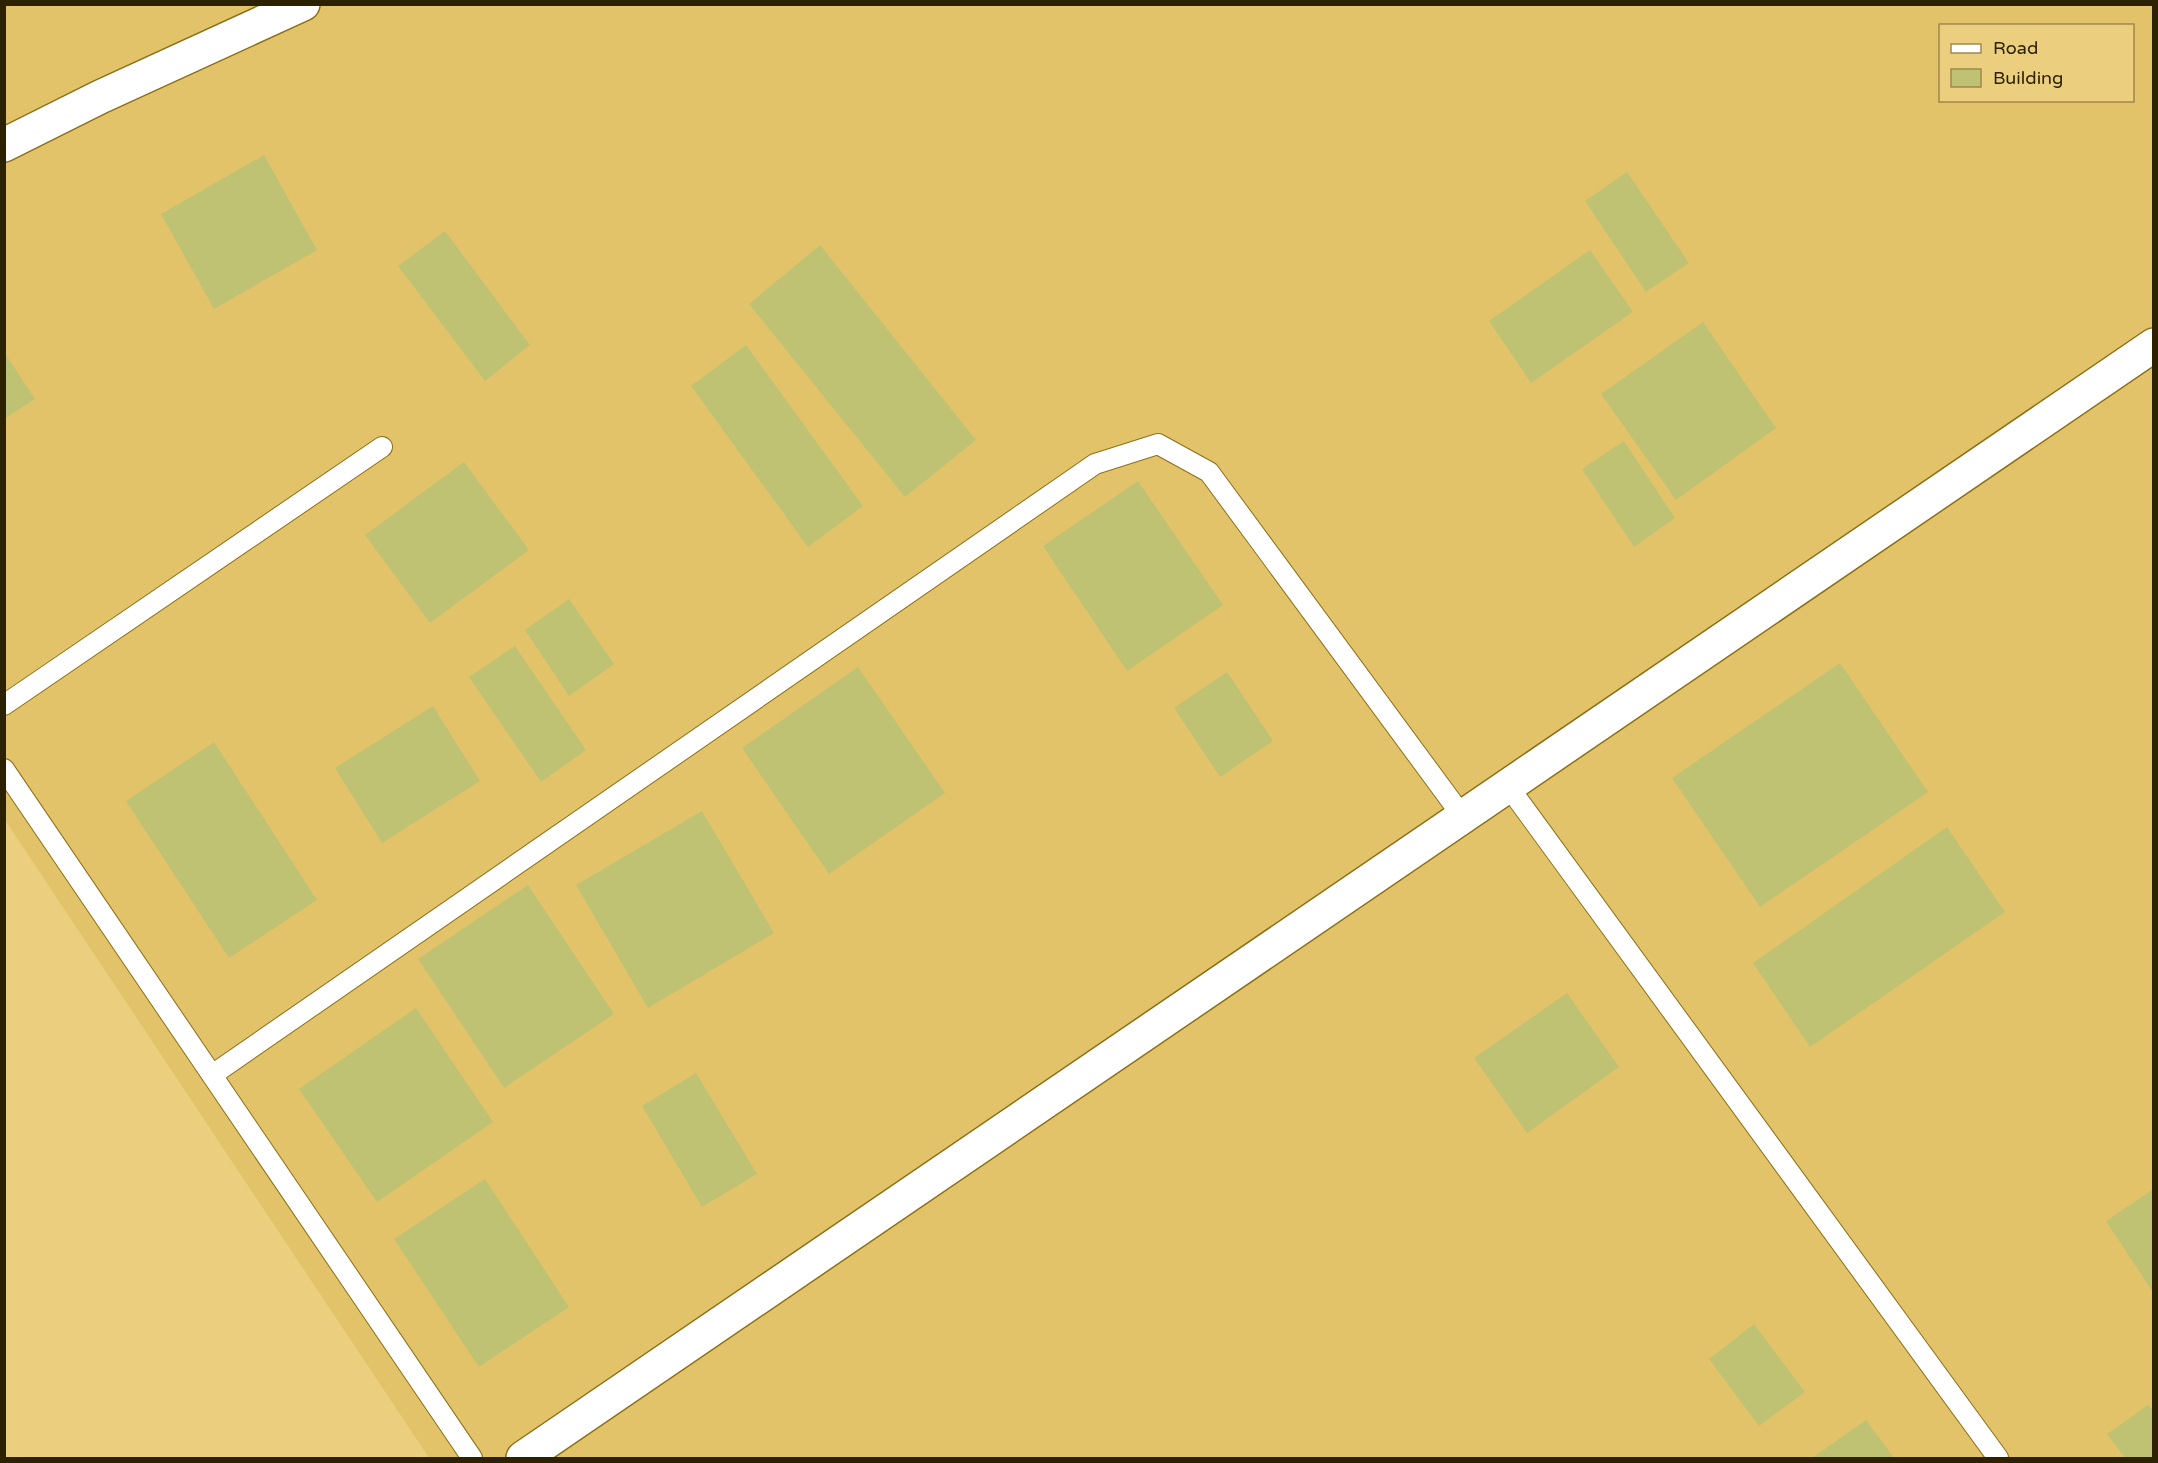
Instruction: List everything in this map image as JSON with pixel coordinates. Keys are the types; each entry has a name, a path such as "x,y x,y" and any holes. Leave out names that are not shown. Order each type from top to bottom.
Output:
{"street":[{"path":"4,145 303,4"},
{"path":"523,1458 2154,345"}],"lane":[{"path":"212,1075 1095,464 1158,444 1209,472 1463,817"},
{"path":"4,705 381,447"},
{"path":"4,769 472,1458"},
{"path":"1508,786 1998,1458"}],"shaded area":[{"path":"4,5 2153,5 2153,1458 429,1458 5,820"}],"building":[{"path":"264,155 317,250 214,309 161,214"},
{"path":"1627,172 1689,263 1646,292 1585,201"},
{"path":"445,231 530,345 485,381 398,266"},
{"path":"820,245 976,440 905,497 749,304"},
{"path":"1590,250 1633,312 1531,383 1489,321"},
{"path":"1703,322 1776,428 1676,500 1601,394"},
{"path":"746,345 863,506 808,547 691,386"},
{"path":"4,352 35,399 4,419"},
{"path":"1624,441 1675,518 1634,547 1582,469"},
{"path":"464,462 529,550 430,623 365,535"},
{"path":"1138,481 1223,605 1127,671 1043,546"},
{"path":"569,599 614,664 569,696 525,630"},
{"path":"515,646 586,750 541,782 469,677"},
{"path":"1840,663 1928,792 1760,907 1672,778"},
{"path":"858,667 945,793 829,874 742,748"},
{"path":"1227,672 1273,741 1220,777 1174,708"},
{"path":"433,706 480,781 382,843 335,768"},
{"path":"214,742 317,900 229,958 126,801"},
{"path":"702,811 774,933 648,1008 576,885"},
{"path":"1947,827 2005,912 1810,1047 1753,963"},
{"path":"528,885 614,1014 504,1088 418,959"},
{"path":"1567,993 1619,1067 1527,1133 1474,1058"},
{"path":"416,1008 493,1122 377,1202 299,1089"},
{"path":"696,1073 757,1174 702,1207 642,1106"},
{"path":"485,1179 569,1307 479,1367 394,1239"},
{"path":"2154,1189 2154,1294 2106,1221"},
{"path":"1754,1324 1805,1392 1759,1426 1709,1359"},
{"path":"2148,1405 2154,1412 2154,1458 2125,1458 2107,1434"},
{"path":"1866,1420 1894,1458 1812,1458"}]}
